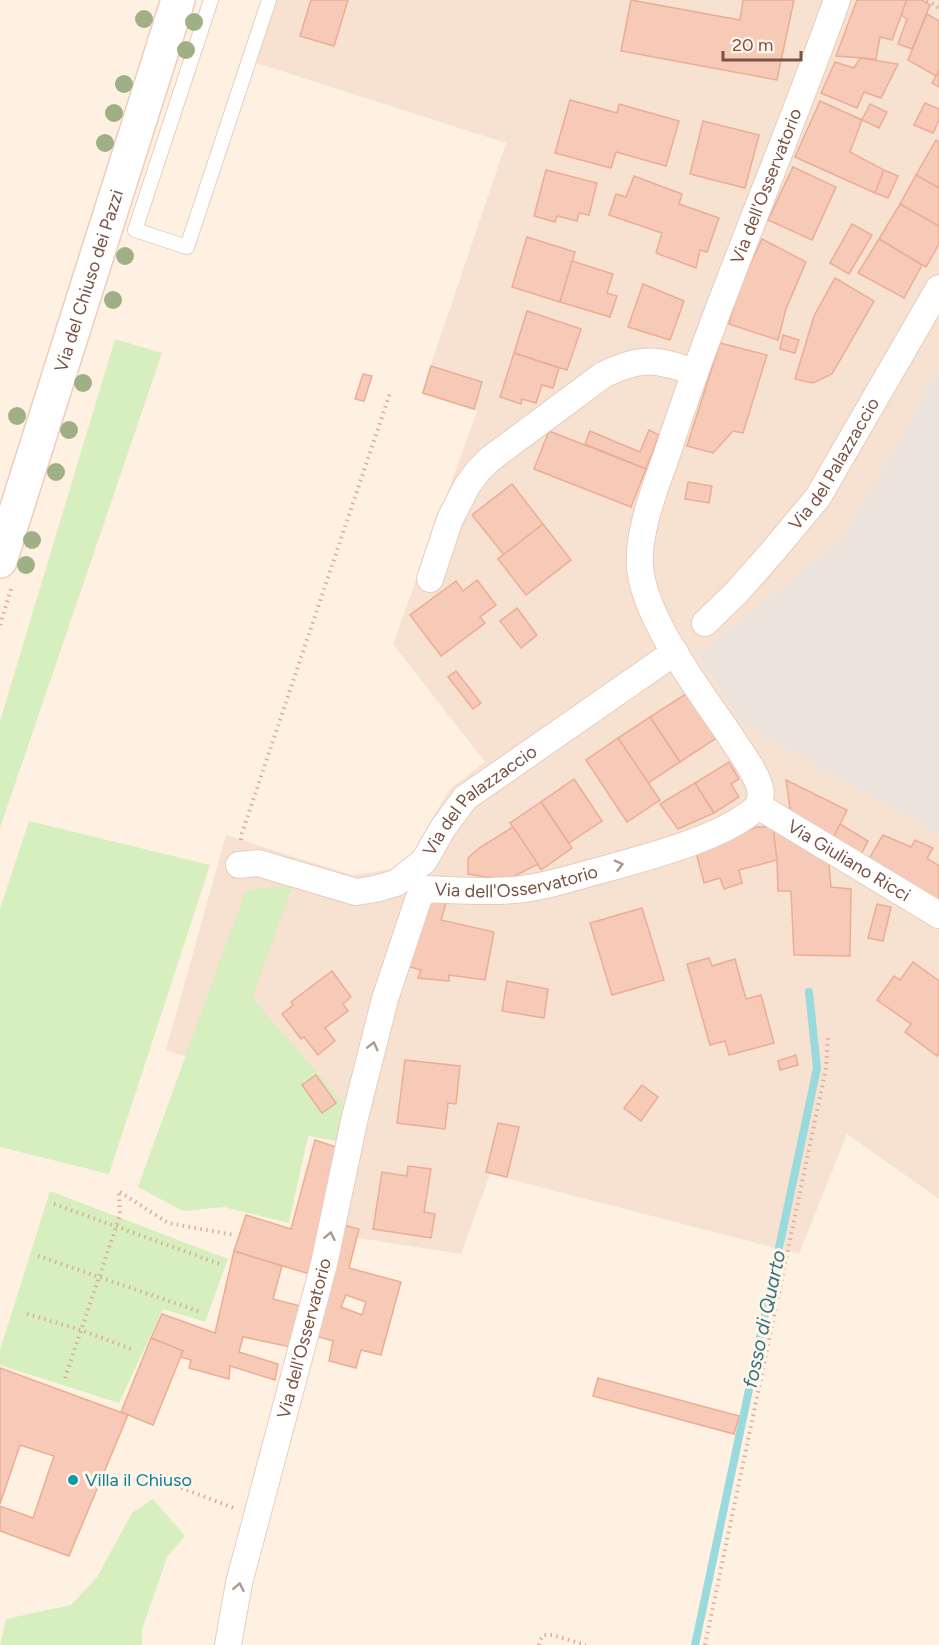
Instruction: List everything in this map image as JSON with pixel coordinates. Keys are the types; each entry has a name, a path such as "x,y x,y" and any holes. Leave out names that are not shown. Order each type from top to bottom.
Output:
{"main road":[{"name":"Via del Chiuso dei Pazzi","path":"0,561 178,0"}],"street":[{"name":"Via dell'Osservatorio","path":"228,1645 239,1583 324,1264 355,1117 385,999 419,897 427,889 513,890 549,884 671,849 730,826 746,817 758,806 761,791 748,764 661,627 646,593 640,567 641,550 649,510 694,372 801,102 837,0"},
{"name":"Via del Palazzaccio","path":"705,623 774,550 818,496 939,288"},
{"path":"430,579 458,501 467,486 490,459 603,375 618,368 633,363 655,361 694,372"},
{"name":"Via del Palazzaccio","path":"239,865 258,863 356,892 396,883 424,861 443,828 465,798 675,652"},
{"name":"Via Giuliano Ricci","path":"758,806 939,915"}],"lane":[{"path":"211,0 135,230 187,247 269,0"}],"path":[{"path":"927,0 939,9"},
{"path":"239,865 242,833 390,393"},
{"path":"705,1645 826,1068 828,1036"},
{"path":"65,1378 120,1215 119,1192 168,1223 234,1235"},
{"path":"54,1204 220,1264"},
{"path":"38,1256 201,1312"},
{"path":"27,1314 81,1330 131,1349"},
{"path":"142,1473 256,1517"},
{"path":"539,1645 544,1635 552,1635 586,1645"}],"shaded area":[{"path":"273,0 939,0 939,371 841,540 697,655 742,723 939,834 939,1199 847,1134 799,1254 490,1174 461,1254 345,1236 365,1116 166,1050 226,835 352,875 410,866 427,827 450,789 485,762 393,644 477,411 421,394 506,143 253,62"},
{"path":"939,371 939,834 742,723 697,655 841,540"}],"green space":[{"path":"115,339 162,353 0,828 0,721"},
{"path":"29,821 210,865 109,1174 0,1147 0,909"},
{"path":"293,885 252,998 348,1108 343,1142 308,1136 289,1223 224,1207 183,1211 138,1187 246,890"},
{"path":"50,1191 228,1259 205,1322 163,1309 119,1403 0,1365 0,1350"},
{"path":"153,1499 185,1536 167,1557 142,1630 142,1645 0,1645 6,1619 71,1605 97,1577 132,1513"}],"building":[{"path":"311,0 348,0 334,46 300,36"},
{"path":"631,0 740,20 743,0 794,0 777,80 621,51"},
{"path":"857,0 907,0 892,40 880,37 876,59 836,56"},
{"path":"907,0 922,0 930,5 912,49 898,44 907,19 901,15"},
{"path":"927,14 939,21 939,71 936,76 908,60"},
{"path":"860,58 898,64 881,98 864,92 857,108 821,93 835,62 854,68"},
{"path":"939,71 939,87 932,83"},
{"path":"570,100 617,113 619,104 679,121 666,166 616,152 611,168 555,153"},
{"path":"820,101 862,120 850,152 884,170 875,193 795,157"},
{"path":"925,103 939,109 939,120 933,133 914,125"},
{"path":"870,104 887,112 879,128 862,120"},
{"path":"703,121 759,135 745,188 690,174"},
{"path":"936,140 939,142 939,188 916,175"},
{"path":"793,167 836,187 812,240 768,220"},
{"path":"546,170 597,183 589,215 579,213 577,221 557,216 555,222 534,216"},
{"path":"884,170 898,176 888,198 875,193"},
{"path":"916,175 939,188 939,226 900,204"},
{"path":"634,176 682,194 679,204 719,218 707,252 700,250 696,268 656,253 662,233 609,215 616,194 626,197"},
{"path":"900,204 939,226 939,244 926,267 879,239"},
{"path":"852,224 872,235 849,274 830,263"},
{"path":"527,237 575,252 560,302 512,287"},
{"path":"762,239 806,262 786,309 778,340 729,324 737,293"},
{"path":"879,239 922,265 904,298 858,273"},
{"path":"572,261 613,274 607,293 617,296 610,317 560,302"},
{"path":"835,278 874,301 832,374 813,383 795,379 814,316"},
{"path":"643,284 684,301 670,340 628,327"},
{"path":"527,311 581,329 567,370 514,353"},
{"path":"783,335 799,340 795,353 780,349"},
{"path":"720,343 767,355 743,433 733,431 713,453 687,446"},
{"path":"514,353 559,368 553,388 542,385 536,403 522,399 521,404 500,397"},
{"path":"431,366 482,382 474,409 423,393"},
{"path":"363,374 372,376 364,401 355,399"},
{"path":"649,430 659,435 646,469 585,444 590,431 640,452"},
{"path":"549,431 646,469 631,507 534,469"},
{"path":"688,482 712,486 709,503 685,499"},
{"path":"512,484 543,524 504,555 472,515"},
{"path":"543,524 571,560 526,595 498,559"},
{"path":"477,580 496,605 480,617 485,623 441,656 410,615 456,581 463,591"},
{"path":"517,608 537,635 521,648 500,621"},
{"path":"456,671 481,703 473,709 448,677"},
{"path":"689,692 718,737 680,762 650,717"},
{"path":"650,717 680,762 648,783 618,738"},
{"path":"618,738 660,800 627,822 586,760"},
{"path":"729,762 739,779 731,784 739,797 714,813 695,783"},
{"path":"574,779 602,821 569,843 541,802"},
{"path":"786,780 847,810 831,843 792,824"},
{"path":"695,783 714,813 678,829 660,804"},
{"path":"541,802 572,848 541,870 510,823"},
{"path":"840,824 868,841 860,856 831,843"},
{"path":"513,827 538,864 507,880 468,874 468,858 479,848"},
{"path":"757,827 773,827 777,860 739,870 742,883 724,889 720,878 704,883 695,848"},
{"path":"773,827 828,855 831,887 851,889 850,956 794,955 791,891 778,891"},
{"path":"883,835 911,847 915,840 933,848 927,858 939,866 939,908 867,862"},
{"path":"424,899 447,900 441,920 494,932 485,980 449,975 449,981 418,978 421,970 403,965"},
{"path":"877,904 891,907 883,941 868,938"},
{"path":"642,908 664,980 612,995 590,923"},
{"path":"709,958 712,966 735,959 746,999 761,995 774,1043 729,1055 725,1041 710,1045 687,964"},
{"path":"913,962 939,981 939,1053 937,1056 905,1032 911,1024 877,1000 894,976 900,980"},
{"path":"332,971 351,997 343,1004 348,1011 325,1028 335,1041 318,1055 304,1037 301,1039 282,1014 293,1005 291,1002"},
{"path":"507,981 548,989 544,1018 502,1011"},
{"path":"796,1055 798,1065 780,1070 778,1061"},
{"path":"405,1060 460,1066 456,1104 448,1103 445,1129 397,1123"},
{"path":"316,1075 336,1103 322,1113 302,1085"},
{"path":"642,1085 658,1097 641,1121 624,1108"},
{"path":"498,1123 519,1127 507,1177 486,1172"},
{"path":"315,1140 345,1150 316,1276 234,1251 246,1215 291,1229"},
{"path":"408,1166 431,1169 424,1212 435,1214 431,1238 373,1229 382,1172 407,1176"},
{"path":"340,1224 359,1229 349,1268 401,1282 381,1355 361,1350 356,1368 329,1361 333,1341 309,1334","holes":["346,1295 366,1302 362,1315 341,1307"]},
{"path":"234,1251 282,1266 273,1299 308,1308 295,1348 243,1337 239,1352 278,1364 275,1380 230,1366 229,1379 189,1368 191,1360 180,1357 183,1351 151,1338 162,1314 215,1333"},
{"path":"151,1338 183,1351 153,1425 121,1412"},
{"name":"Villa il Chiuso","path":"0,1368 128,1415 69,1556 0,1531 0,1506 33,1518 54,1456 20,1445 0,1504"},
{"path":"598,1378 739,1416 734,1434 593,1396"}],"waterway":[{"name":"fosso di Quarto","path":"695,1645 817,1068 809,992"}],"place":[{"name":"Villa il Chiuso","path":"73,1480"}]}
